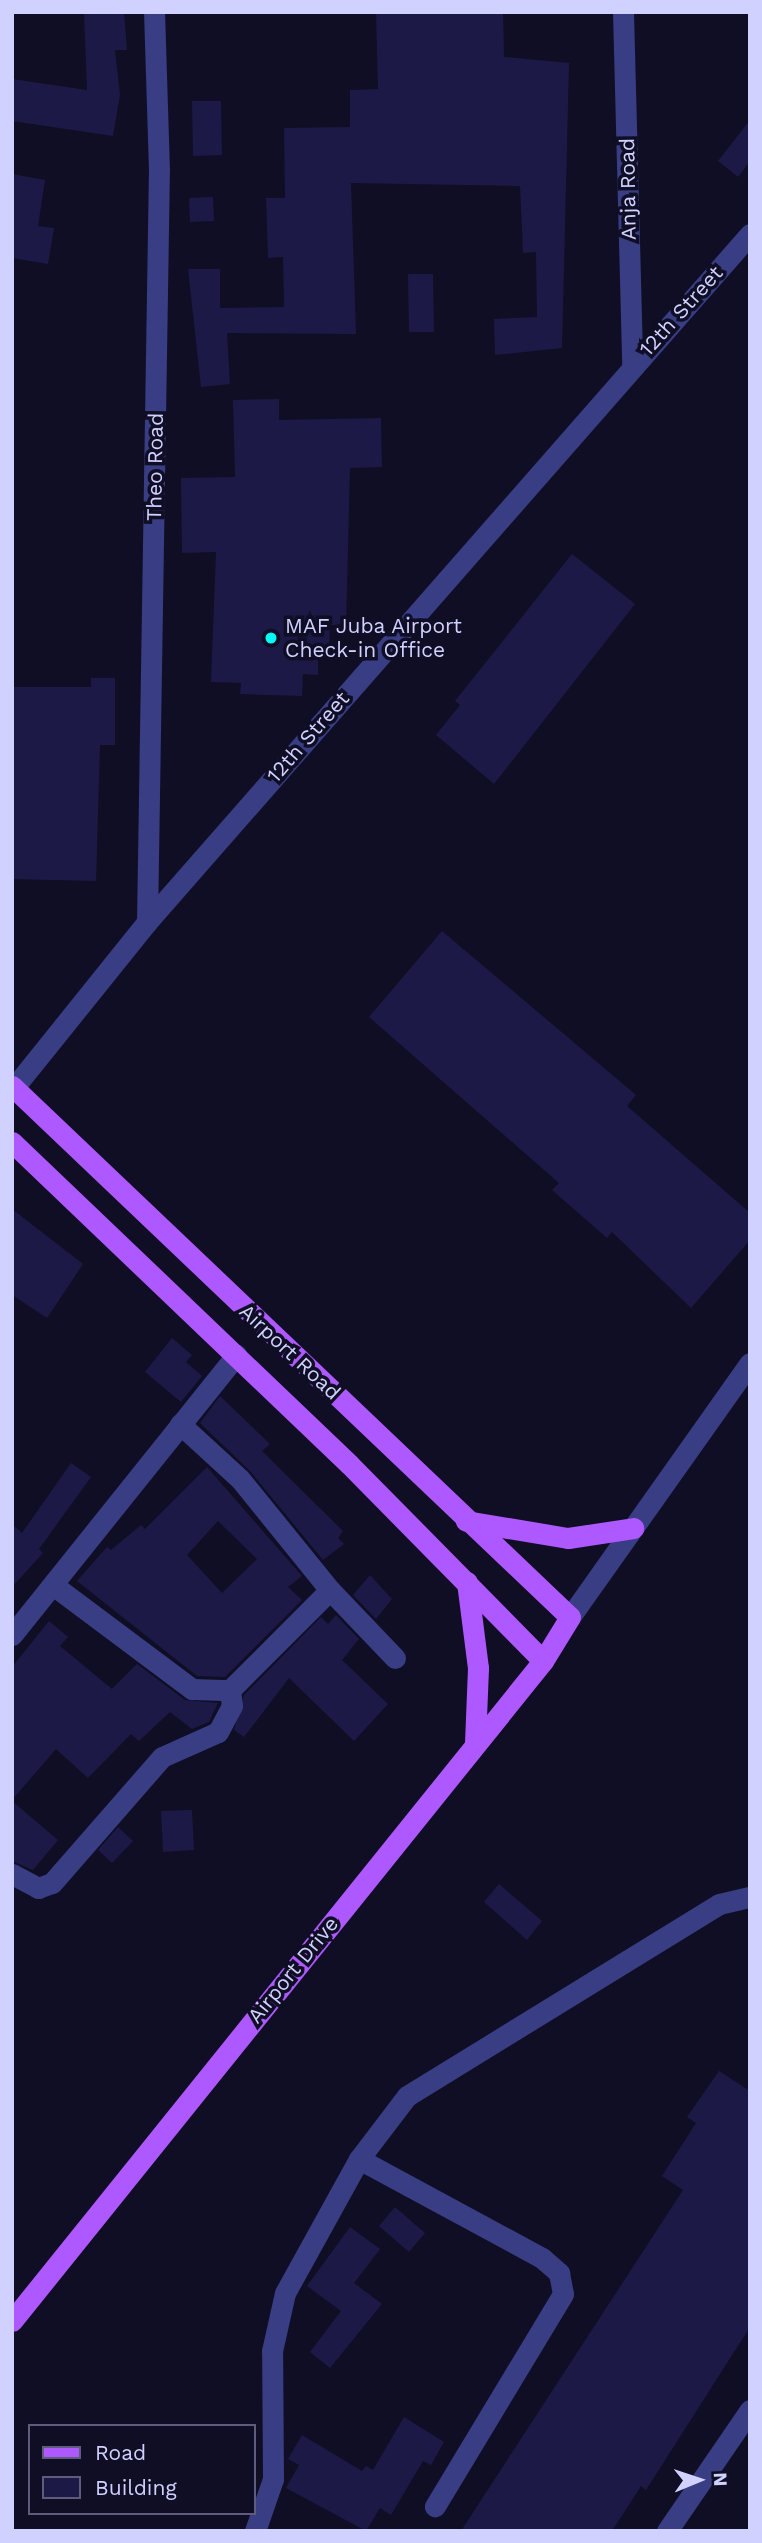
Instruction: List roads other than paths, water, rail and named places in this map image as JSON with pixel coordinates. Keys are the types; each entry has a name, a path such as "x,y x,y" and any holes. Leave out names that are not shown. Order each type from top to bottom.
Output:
{"main road":[{"name":"Airport Road","path":"13,1088 464,1521 570,1617"},
{"name":"Airport Road","path":"12,1142 236,1355 543,1661"},
{"path":"464,1521 568,1538 633,1528"},
{"path":"467,1583 478,1668 475,1743"},
{"name":"Airport Drive","path":"12,2321 543,1661 570,1617"}],"street":[{"name":"Theo Road","path":"147,922 159,170 154,12"},
{"name":"Anja Road","path":"623,12 632,365"},
{"name":"12th Street","path":"13,1088 147,922 632,365 750,234"},
{"path":"12,1635 236,1355"},
{"path":"570,1617 750,1363"},
{"path":"180,1424 240,1479 330,1590 395,1658"},
{"path":"52,1584 192,1689 230,1690 330,1590"},
{"path":"12,1874 38,1888 52,1883 162,1758 218,1732 232,1706 230,1690"},
{"path":"256,2531 273,2479 272,2351 285,2293 359,2159 407,2096 719,1904 750,1897"},
{"path":"359,2159 542,2258 559,2273 563,2294 435,2506"},
{"path":"667,2531 750,2410"}],"place":[{"name":"MAF Juba Airport Check-in Office","path":"271,638"}]}
